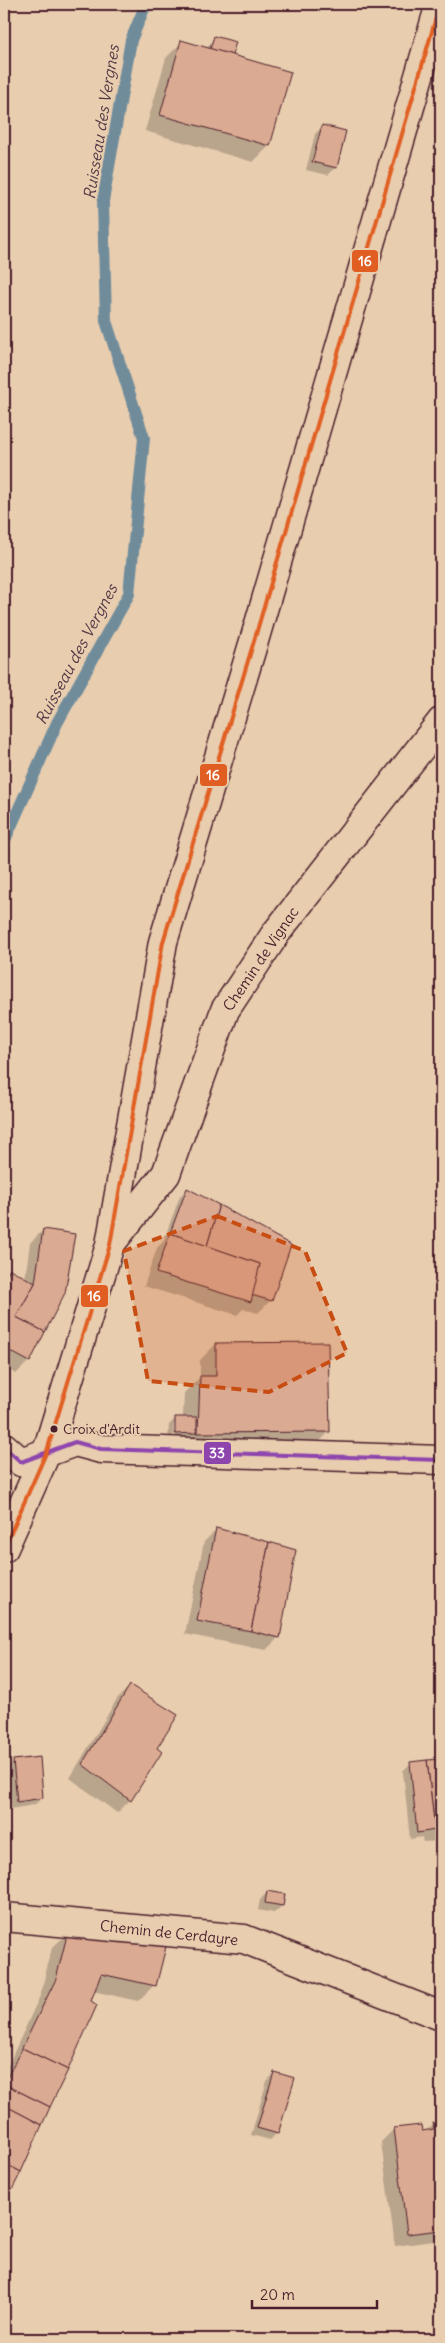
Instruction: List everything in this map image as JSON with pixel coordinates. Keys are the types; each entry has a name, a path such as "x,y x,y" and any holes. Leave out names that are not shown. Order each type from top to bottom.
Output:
{"street":[{"path":"4,1548 47,1451 110,1246 163,942 254,641 440,4"},
{"name":"Chemin de Vignac","path":"110,1246 166,1174 225,1010 276,933 441,722"},
{"path":"4,1447 21,1462 75,1442 101,1449 441,1460"},
{"name":"Chemin de Cerdayre","path":"4,1917 244,1939 441,2016"}],"highlighted area":[{"path":"217,1216 305,1251 347,1353 269,1392 148,1381 124,1251"}],"building":[{"path":"214,36 236,42 232,55 210,49"},
{"path":"181,40 291,72 270,146 160,115"},
{"path":"322,125 346,131 337,168 312,162"},
{"path":"187,1188 219,1205 207,1246 170,1233"},
{"path":"219,1205 291,1245 272,1301 251,1295 260,1264 207,1246"},
{"path":"43,1229 75,1234 65,1293 45,1332 16,1317 35,1283"},
{"path":"170,1233 260,1264 251,1302 156,1273"},
{"path":"10,1269 35,1283 16,1317 45,1332 30,1362 4,1348 4,1342 10,1329 4,1326 4,1281"},
{"path":"328,1342 330,1432 198,1433 200,1376 216,1376 216,1343"},
{"path":"175,1417 197,1417 197,1433 175,1434"},
{"path":"216,1528 269,1542 251,1631 197,1621"},
{"path":"269,1542 296,1550 280,1638 251,1631"},
{"path":"130,1685 178,1715 157,1748 162,1752 131,1801 82,1764"},
{"path":"40,1757 43,1798 17,1802 13,1760"},
{"path":"441,1759 441,1829 435,1830 427,1760"},
{"path":"427,1760 435,1830 417,1833 410,1762"},
{"path":"267,1891 285,1894 283,1906 265,1903"},
{"path":"68,1931 168,1939 156,1986 101,1974 91,2001 97,2005 68,2070 22,2048 56,1979"},
{"path":"22,2048 68,2070 50,2107 4,2084"},
{"path":"274,2072 295,2078 278,2134 257,2128"},
{"path":"4,2084 50,2107 42,2125 4,2105"},
{"path":"4,2105 42,2125 21,2172 4,2163"},
{"path":"441,2122 441,2230 407,2234 394,2128 421,2125 422,2131 434,2129 433,2123"},
{"path":"4,2163 21,2172 12,2190 4,2186"}],"waterway":[{"name":"Ruisseau des Vergnes","path":"4,842 57,723 129,594 144,438 106,321 103,201 131,40 146,4"}],"transit line":[{"name":"16","path":"4,1548 47,1451 110,1245 163,942 254,641 440,4"},
{"name":"33","path":"4,1447 21,1462 75,1442 101,1449 441,1460"}],"place":[{"name":"Croix d'Ardit","path":"54,1429"}]}
